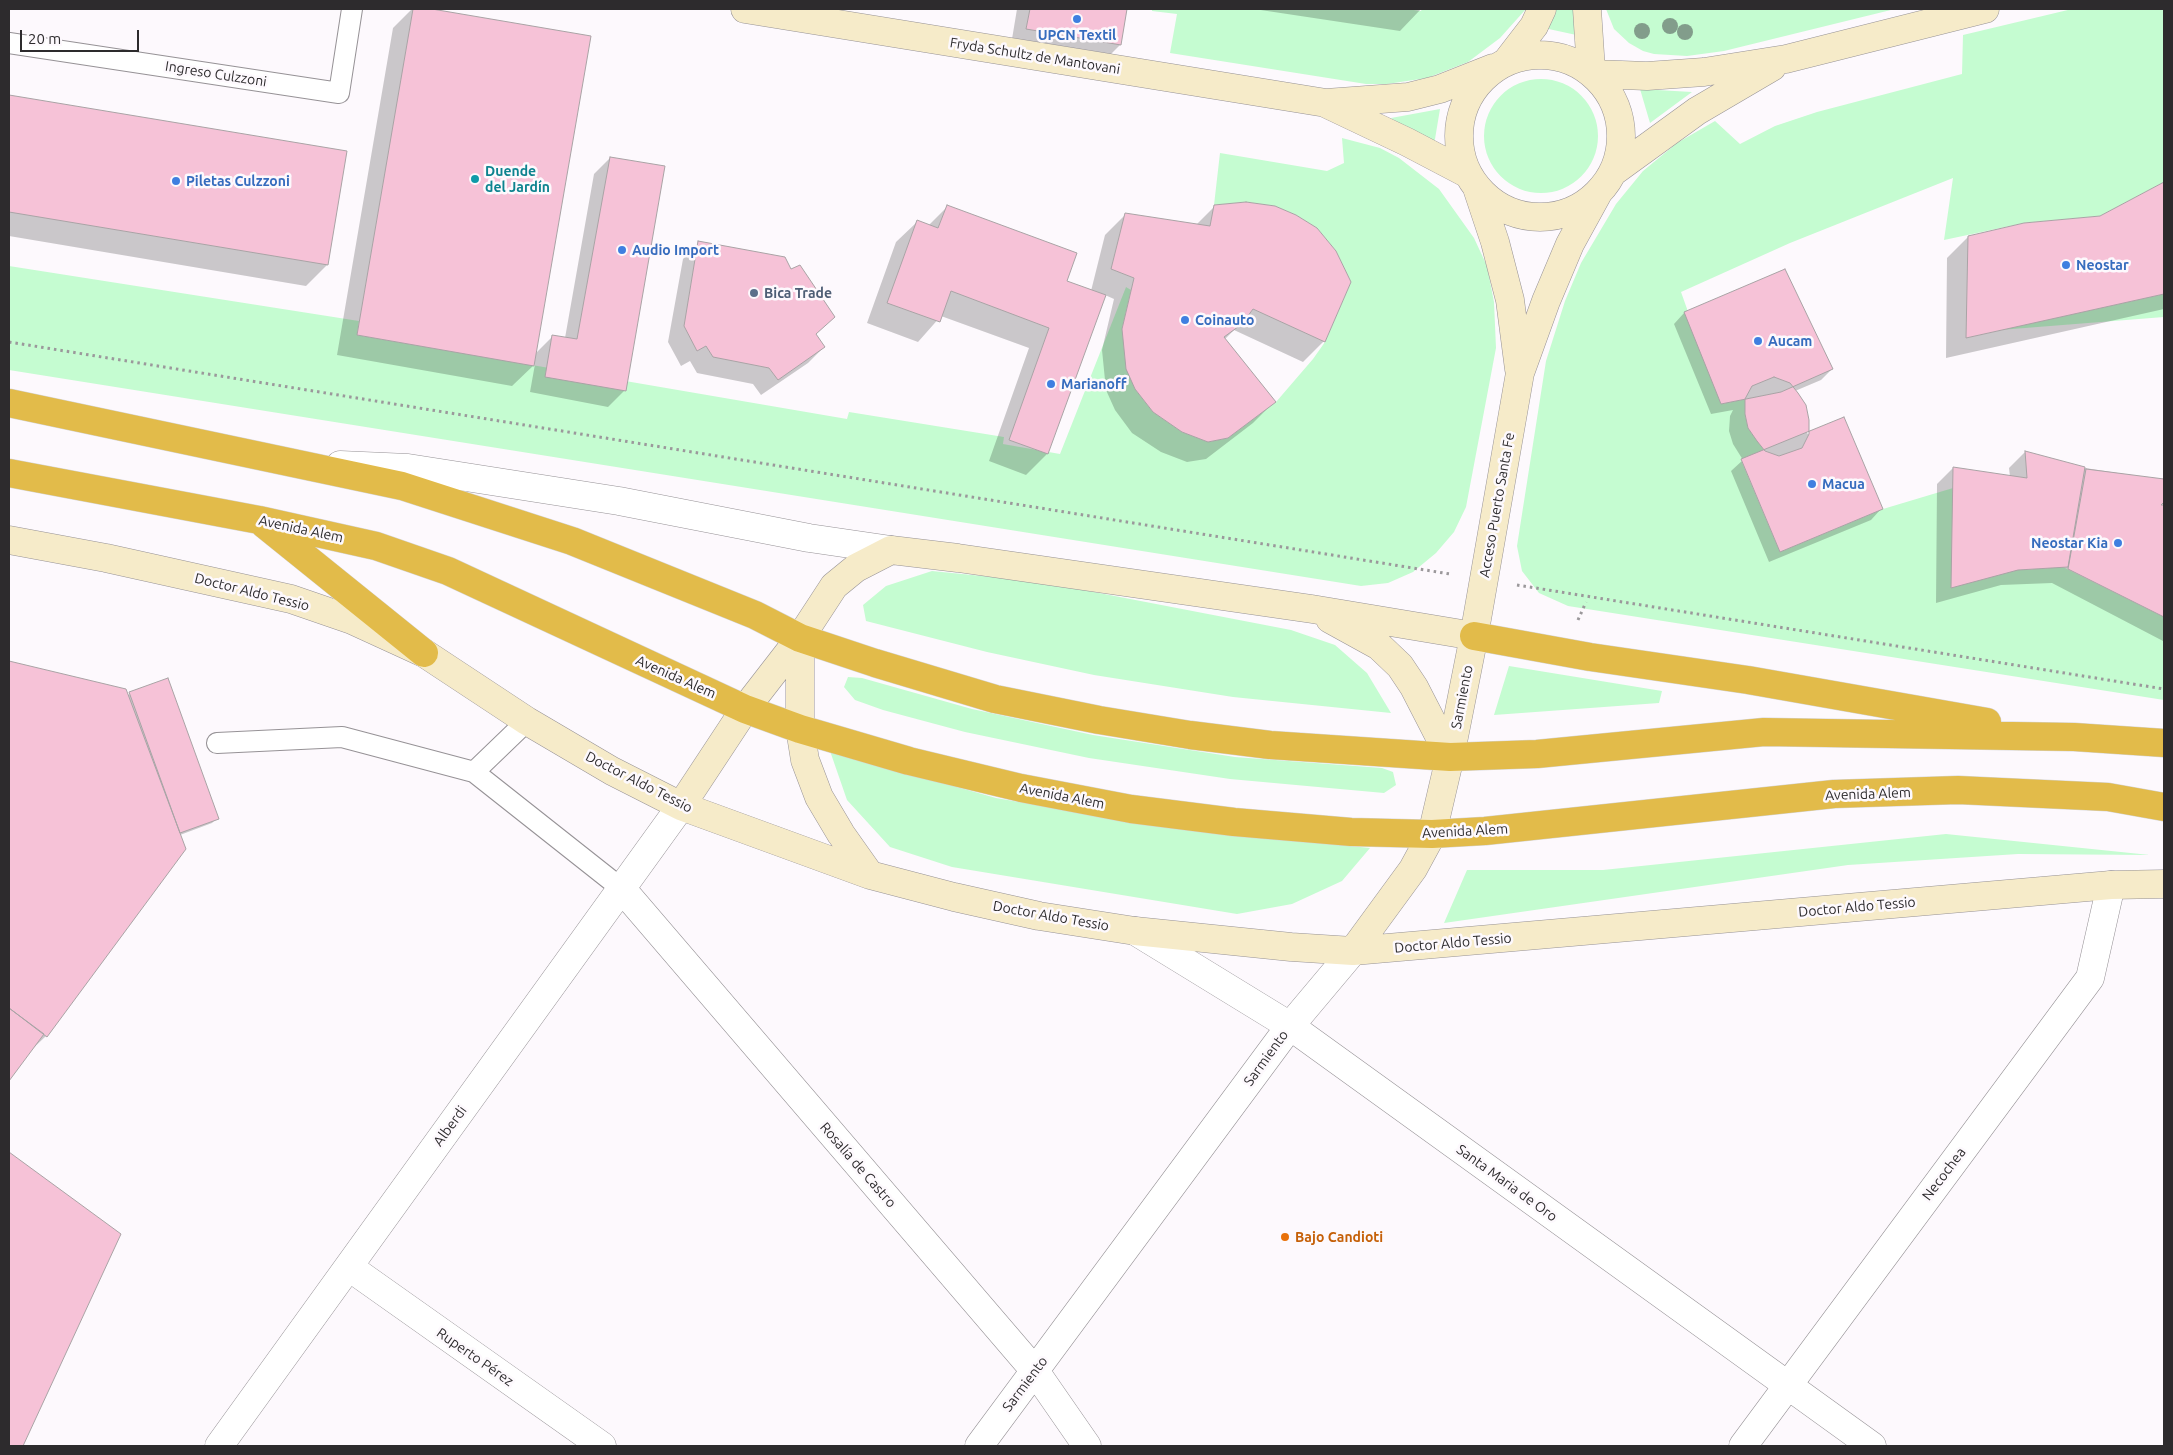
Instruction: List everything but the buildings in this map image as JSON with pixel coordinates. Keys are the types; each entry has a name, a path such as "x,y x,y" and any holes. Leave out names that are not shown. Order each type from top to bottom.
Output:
{"highway":[{"path":"9,403 402,486 572,542 755,615 800,638 875,663 995,698 1099,720 1270,745 1450,757 1536,754 1764,732 2074,737 2164,743"},
{"name":"Avenida Alem","path":"9,473 259,520 376,546 448,571 745,709 800,729 909,761 1021,788 1131,809 1351,832 1432,834 1485,831 1834,794 1968,791 2108,797 2164,807"},
{"path":"259,520 424,652"},
{"path":"1474,636 1590,657 1748,680 2074,737"}],"street":[{"name":"Fryda Schultz de Mantovani","path":"745,9 1326,103 1408,97 1440,89 1500,65"},
{"path":"1542,9 1534,26 1500,65 1477,82 1466,99 1460,117 1458,136 1460,156 1472,181 1502,208 1523,215 1546,217 1573,211 1605,182 1697,112 1786,58"},
{"path":"1587,9 1593,72 1616,106 1621,126 1620,147 1605,182"},
{"path":"1500,65 1521,56 1543,54 1562,58 1593,72 1647,76 1704,72 1786,58 1984,9"},
{"name":"Fryda Schultz de Mantovani","path":"1326,103 1407,142 1472,181"},
{"name":"Acceso Puerto Santa Fe","path":"1472,181 1495,242 1510,300 1520,374"},
{"name":"Acceso Puerto Santa Fe","path":"1474,636 1520,374 1546,301 1570,244 1605,182"},
{"path":"291,462 417,470 619,501 809,538 1312,609 1474,636"},
{"name":"Doctor Aldo Tessio","path":"9,540 106,558 291,599 352,620 424,652 527,720 612,770 681,806 870,875 1030,914 1135,931 1291,947 1353,951 2110,885 2164,884"},
{"path":"681,806 745,709 800,638 834,586 856,568 891,550"},
{"path":"1312,609 1379,646 1400,666 1414,687 1450,757"},
{"name":"Sarmiento","path":"979,1446 1290,1026 1353,951 1413,869 1432,834 1450,757 1474,636"},
{"path":"800,638 800,729 805,760 820,797 841,834 870,875"},
{"name":"Alberdi","path":"219,1446 681,806"},
{"name":"Necochea","path":"1743,1446 2090,978 2110,885"},
{"name":"Rosalía de Castro","path":"622,889 1035,1371 1087,1446"},
{"name":"Santa Maria de Oro","path":"1135,931 1290,1026 1872,1446"},
{"name":"Ruperto Pérez","path":"349,1267 602,1446"}],"lane":[{"name":"Ingreso Culzzoni","path":"9,43 339,92 352,9"},
{"path":"474,772 527,720"},
{"path":"217,742 342,737 474,772 622,889"}],"path":[{"path":"9,342 2164,689"}],"green space":[{"path":"1152,9 1407,9 1421,11 1422,9 1526,9 1500,38 1468,62 1427,78 1387,84 1366,84 1170,53 1177,14 1152,11"},
{"path":"1555,9 1576,9 1581,36 1544,28"},
{"path":"1606,9 1895,9 1724,51 1687,56 1654,54 1643,51 1629,43 1614,29"},
{"path":"2072,9 2164,9 2164,182 2100,216 2024,223 1944,240 1953,178 1790,243 1681,292 1721,404 1745,399 1745,414 1748,428 1765,451 1741,460 1780,552 1883,509 1953,488 2018,570 2063,567 2164,617 2164,700 1568,606 1539,593 1522,571 1517,546 1546,361 1565,301 1581,263 1616,204 1643,171 1677,143 1715,121 1740,144 1775,126 1817,112 1962,74 1963,35"},
{"path":"1541,79 1563,83 1581,96 1594,114 1598,136 1594,158 1581,176 1563,189 1541,193 1519,189 1501,176 1488,158 1484,136 1488,114 1501,96 1519,83"},
{"path":"1640,89 1692,92 1650,123"},
{"path":"1440,109 1434,145 1391,118"},
{"path":"1342,138 1380,148 1399,158 1439,189 1474,238 1487,266 1494,302 1496,348 1466,507 1454,532 1436,553 1413,572 1388,583 1361,586 9,370 9,266 359,321 357,335 847,419 849,412 1004,437 1003,444 1060,454 1126,287 1131,290 1122,329 1135,389 1153,412 1182,432 1208,442 1228,438 1276,402 1325,342 1351,282 1336,251 1317,228 1296,215 1275,206 1246,202 1214,205 1220,153 1327,171 1344,163"},
{"path":"2164,294 2164,317 2000,330"},
{"path":"932,571 1042,582 1291,630 1335,645 1367,673 1391,713 1233,697 1094,675 987,652 866,621 863,605 886,586"},
{"path":"1509,666 1662,691 1659,703 1494,715"},
{"path":"848,677 862,678 972,709 1093,735 1235,757 1382,768 1393,772 1396,785 1384,793 1230,779 1089,758 965,732 883,710 855,700 844,687"},
{"path":"830,751 996,798 1159,826 1370,848 1342,881 1292,904 1237,914 952,867 890,847 847,800"},
{"path":"1946,834 2150,855 2018,854 1848,865 1444,923 1467,870 1603,870"}],"place":[{"name":"UPCN Textil","path":"1077,19"},
{"name":"Duende del Jardín","path":"475,179"},
{"name":"Piletas Culzzoni","path":"176,181"},
{"name":"Audio Import","path":"622,250"},
{"name":"Neostar","path":"2066,265"},
{"name":"Bica Trade","path":"754,293"},
{"name":"Coinauto","path":"1185,320"},
{"name":"Aucam","path":"1758,341"},
{"name":"Marianoff","path":"1051,384"},
{"name":"Macua","path":"1812,484"},
{"name":"Neostar Kia","path":"2118,543"},
{"name":"Bajo Candioti","path":"1285,1237"}]}
